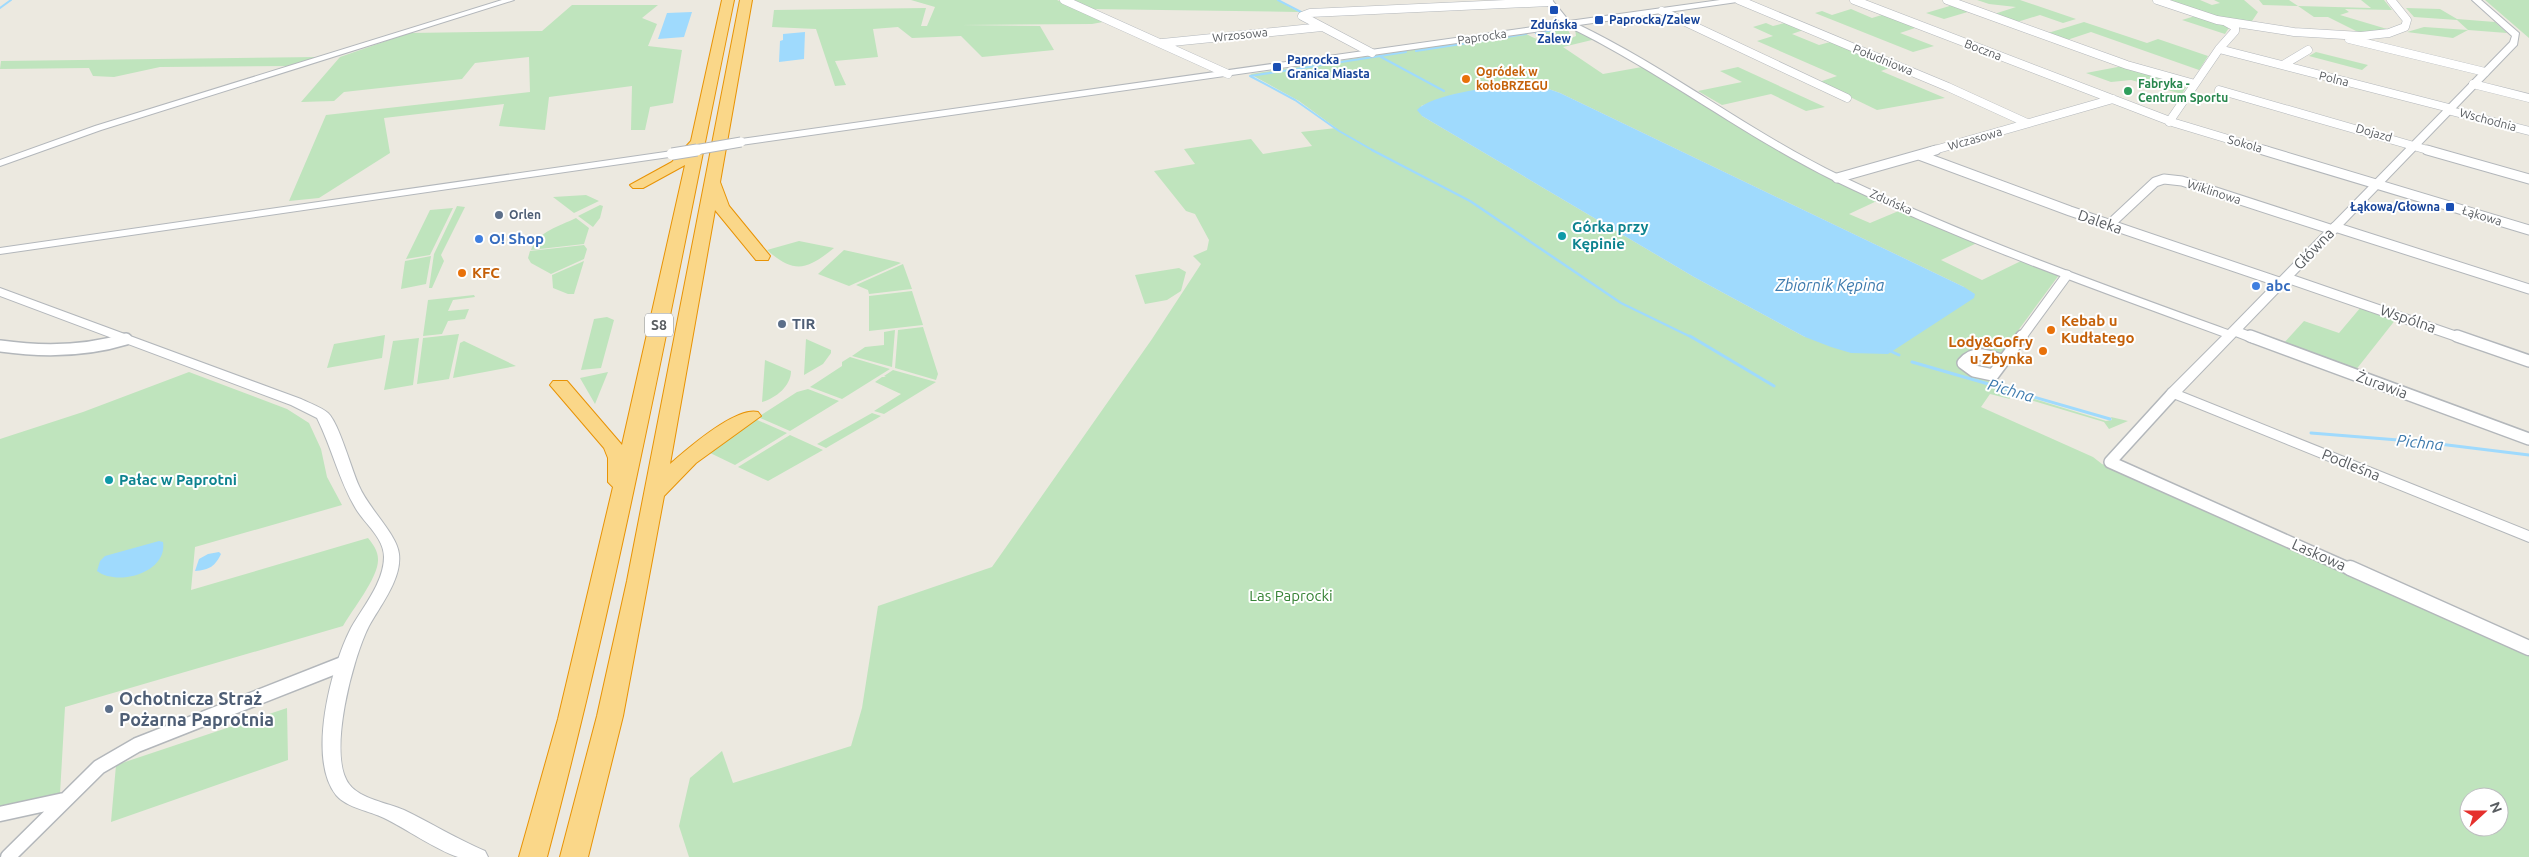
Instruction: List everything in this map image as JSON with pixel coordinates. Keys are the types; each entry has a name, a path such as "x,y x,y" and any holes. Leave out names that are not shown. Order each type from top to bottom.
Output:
{"highway":[{"name":"S8","path":"534,851 584,668 728,0"},
{"name":"S8","path":"574,857 612,706 654,497 746,0"},
{"path":"638,185 677,165 698,140"},
{"path":"712,181 721,207 762,256"},
{"path":"560,385 613,446 618,458 620,508"},
{"path":"654,497 672,472 692,454 751,416"}],"street":[{"path":"0,163 98,128 510,0"},
{"path":"1064,0 1228,74"},
{"name":"Paprocka","path":"0,251 672,154 818,129 1228,74 1738,0"},
{"name":"Południowa","path":"1738,0 1958,91 2027,123"},
{"name":"Boczna","path":"1854,0 2113,100"},
{"path":"1947,0 2127,65 2195,84"},
{"path":"2157,0 2226,22 2343,36 2485,72"},
{"path":"2343,36 2388,33 2405,27 2407,20 2391,0"},
{"name":"Główna","path":"2110,462 2174,393 2514,43 2516,35 2476,0"},
{"path":"1372,53 1302,16 1310,13 1549,1"},
{"name":"Zduńska","path":"1549,1 1569,25 1606,41 1755,134 1837,178 2018,257 2233,333"},
{"path":"1662,11 1847,98"},
{"path":"2169,122 2219,49 2235,31 2235,27 2226,22"},
{"name":"Wrzosowa","path":"1159,43 1322,27"},
{"name":"Polna","path":"2219,49 2448,109"},
{"path":"2283,65 2308,50"},
{"path":"2473,84 2529,98"},
{"name":"Dojazd","path":"2219,90 2529,179"},
{"name":"Wczasowa","path":"1837,178 2113,100"},
{"name":"Sokola","path":"2113,100 2169,122 2377,184"},
{"name":"Wschodnia","path":"2448,109 2529,131"},
{"name":"Daleka","path":"1920,155 2109,225 2284,280"},
{"name":"Wiklinowa","path":"2109,225 2155,182 2164,178 2182,181 2529,289"},
{"name":"Łąkowa","path":"2377,184 2529,230"},
{"path":"2004,361 2067,275"},
{"name":"Wspólna","path":"2284,280 2529,361"},
{"path":"0,292 296,402 323,416 358,501 392,552 391,566 387,576 365,615 344,663 333,726 334,761 338,782 343,790 478,857"},
{"name":"Żurawia","path":"2233,333 2529,439"},
{"path":"0,346 32,352 55,352 105,345 126,339"},
{"name":"Podleśna","path":"2174,393 2529,537"},
{"name":"Laskowa","path":"2110,462 2529,648"},
{"path":"8,857 99,767 137,745 344,663"},
{"path":"0,814 64,800"}],"green space":[{"path":"911,0 1057,0 1103,22 1092,24 961,25 1040,26 1054,50 982,57 961,36 912,38 898,27 873,29 878,57 835,61 846,85 835,86 816,29 772,27 774,10 926,8 921,26 927,26 935,7"},
{"path":"1069,0 1277,0 1299,12 1089,9"},
{"path":"1977,0 2020,0 2076,19 2063,23 2040,15 2014,23 1991,15 2016,7 1989,4"},
{"path":"2166,0 2200,0 2212,5 2220,3 2214,0 2244,0 2258,12 2250,24 2208,14"},
{"path":"2259,0 2289,0 2298,6 2263,5"},
{"path":"2361,0 2384,0 2392,10 2345,9 2349,12 2340,15 2387,29 2360,33 2328,17 2314,17 2298,6 2371,8"},
{"path":"2485,0 2529,0 2529,38"},
{"path":"572,5 658,5 642,18 657,24 648,46 682,50 673,103 650,107 645,130 631,130 632,86 549,97 545,130 499,126 504,104 384,118 390,153 319,198 289,201 326,115 530,92 529,57 475,63 462,79 344,92 334,101 301,102 340,57 409,33 542,31"},
{"path":"1953,5 1971,11 1944,19 1926,13"},
{"path":"2406,8 2440,9 2457,19 2495,22 2507,33 2468,30 2457,20 2414,17"},
{"path":"1851,9 1872,18 1885,14 1918,27 1900,33 1934,46 1913,52 1815,13 1822,11 1832,15"},
{"path":"2195,16 2230,26 2225,34 2182,20"},
{"path":"1788,22 1806,29 1792,34 1819,45 1834,41 1895,66 1881,71 1945,98 1877,110 1819,82 1837,76 1757,41 1773,36 1753,27 1766,23 1773,26"},
{"path":"2084,22 2147,43 2158,39 2208,56 2199,70 2091,32 2064,41 2048,33"},
{"path":"1561,27 1568,30 1570,34 1546,38 1534,32"},
{"path":"2424,27 2468,30 2453,38 2407,32"},
{"name":"Las Paprocki","path":"1575,29 1596,39 1563,47 1603,74 1642,67 1788,154 1879,200 1849,214 1870,223 1901,210 1977,243 1941,260 1982,280 2021,261 2059,275 2000,355 1978,351 1968,353 1959,361 1969,373 1997,383 1995,387 2106,421 2112,420 2111,417 2128,421 2109,429 2104,422 2007,393 2010,399 1990,394 1981,407 2093,457 2102,464 2529,654 2529,857 689,857 679,826 690,778 722,751 733,783 851,746 862,708 878,606 992,567 1152,339 1201,264 1193,256 1207,250 1209,240 1195,214 1186,211 1154,171 1195,164 1184,149 1251,139 1263,154 1312,146 1301,132 1336,128 1299,101 1250,74 1525,33 1544,41 1564,40 1576,36","holes":["1512,84 1537,85 1560,93 1964,287 1805,337 1694,277 1422,116 1421,106 1452,95"]},
{"path":"2316,52 2368,65 2362,70 2309,56"},
{"path":"319,57 290,66 160,67 114,77 93,76 89,68 0,69 1,61"},
{"path":"2123,66 2181,82 2187,86 2182,94 2131,80 2111,82 2086,73"},
{"path":"1738,67 1825,107 1806,111 1771,94 1722,105 1698,91 1742,82 1720,71"},
{"path":"586,195 599,201 574,213 553,197"},
{"path":"600,205 603,206 600,218 593,227 578,216"},
{"path":"457,206 465,207 441,255 444,261 432,288 429,288 434,254"},
{"path":"453,208 430,255 406,259 430,210"},
{"path":"576,218 589,228 584,244 531,250 534,243 544,234"},
{"path":"799,241 834,248 816,261 801,266 786,263 767,250"},
{"path":"584,245 587,249 584,259 551,274 531,263 528,258 530,251"},
{"path":"844,250 901,263 849,286 818,274"},
{"path":"431,256 426,284 401,289 405,261"},
{"path":"584,261 574,294 568,294 553,288 552,275"},
{"path":"903,264 912,289 869,294 868,290 856,285"},
{"path":"1179,268 1186,272 1181,291 1167,300 1145,304 1135,275"},
{"path":"912,291 923,325 869,331 869,296"},
{"path":"474,295 475,297 453,300 448,311 469,309 465,319 448,321 442,334 423,336 428,300"},
{"path":"2361,307 2396,319 2355,371 2283,344 2304,321 2339,333"},
{"path":"607,317 614,320 601,368 581,370 594,319"},
{"path":"923,327 938,374 936,380 895,368 898,330"},
{"path":"895,330 892,367 852,356 865,347 884,345 884,332"},
{"path":"459,334 449,379 417,384 423,338"},
{"path":"385,335 382,358 327,368 334,344"},
{"path":"419,338 413,385 384,390 393,341"},
{"path":"806,339 831,350 831,353 823,364 804,375"},
{"path":"464,341 516,366 453,378 460,343"},
{"path":"850,357 890,369 842,399 810,387 842,366 842,362"},
{"path":"765,360 791,371 788,382 782,391 762,402"},
{"path":"893,370 936,382 884,414 874,411 901,394 875,382 882,377 886,377 884,376"},
{"path":"189,372 287,409 309,423 321,449 327,477 342,505 195,547 191,590 368,538 378,556 374,575 343,626 65,707 60,794 0,807 0,439 83,412"},
{"path":"608,372 595,404 580,378"},
{"path":"808,389 839,401 790,431 758,417 797,392"},
{"path":"872,413 881,416 826,448 817,444"},
{"path":"755,419 787,433 735,465 706,451"},
{"path":"790,435 823,450 768,481 738,467"},
{"path":"287,708 288,760 111,822 116,765"}],"water":[{"path":"692,12 684,37 658,39 667,13"},
{"path":"805,32 804,59 779,62 780,41 783,40 783,34"},
{"name":"Zbiornik Kępina","path":"1512,84 1537,85 1560,93 1964,287 1975,294 1974,298 1888,354 1851,353 1805,337 1694,277 1422,116 1417,110 1424,104 1448,96"},
{"path":"159,541 163,542 162,553 158,561 150,569 140,574 117,577 106,576 97,571 100,561 105,556"},
{"path":"219,552 221,554 217,562 211,567 195,571 199,559 208,554"}],"waterway":[{"path":"0,8 11,0"},
{"name":"Pichna","path":"1278,0 1301,12"},
{"path":"1536,33 1560,29"},
{"path":"1416,51 1526,34"},
{"path":"1374,151 1339,131 1295,100 1250,76 1406,52"},
{"path":"1381,57 1444,91"},
{"path":"1372,150 1470,201 1621,303 1693,338"},
{"path":"1690,336 1774,386"},
{"path":"1888,350 1899,355"},
{"name":"Pichna","path":"1912,362 2110,419"},
{"name":"Pichna","path":"2311,433 2423,442 2529,455"}],"place":[{"name":"Zduńska Zalew","path":"1554,10"},
{"name":"Paprocka/Zalew","path":"1599,20"},
{"name":"Paprocka Granica Miasta","path":"1277,67"},
{"name":"Ogródek w kołoBRZEGU","path":"1466,79"},
{"name":"Fabryka - Centrum Sportu","path":"2128,91"},
{"name":"Łąkowa/Głowna","path":"2450,207"},
{"name":"Orlen","path":"499,215"},
{"name":"Górka przy Kępinie","path":"1562,236"},
{"name":"O! Shop","path":"479,239"},
{"name":"KFC","path":"462,273"},
{"name":"abc","path":"2256,286"},
{"name":"TIR","path":"782,324"},
{"name":"Kebab u Kudłatego","path":"2051,330"},
{"name":"Lody&Gofry u Zbynka","path":"2043,351"},
{"name":"Pałac w Paprotni","path":"109,480"},
{"name":"Ochotnicza Straż Pożarna Paprotnia","path":"109,709"}]}
